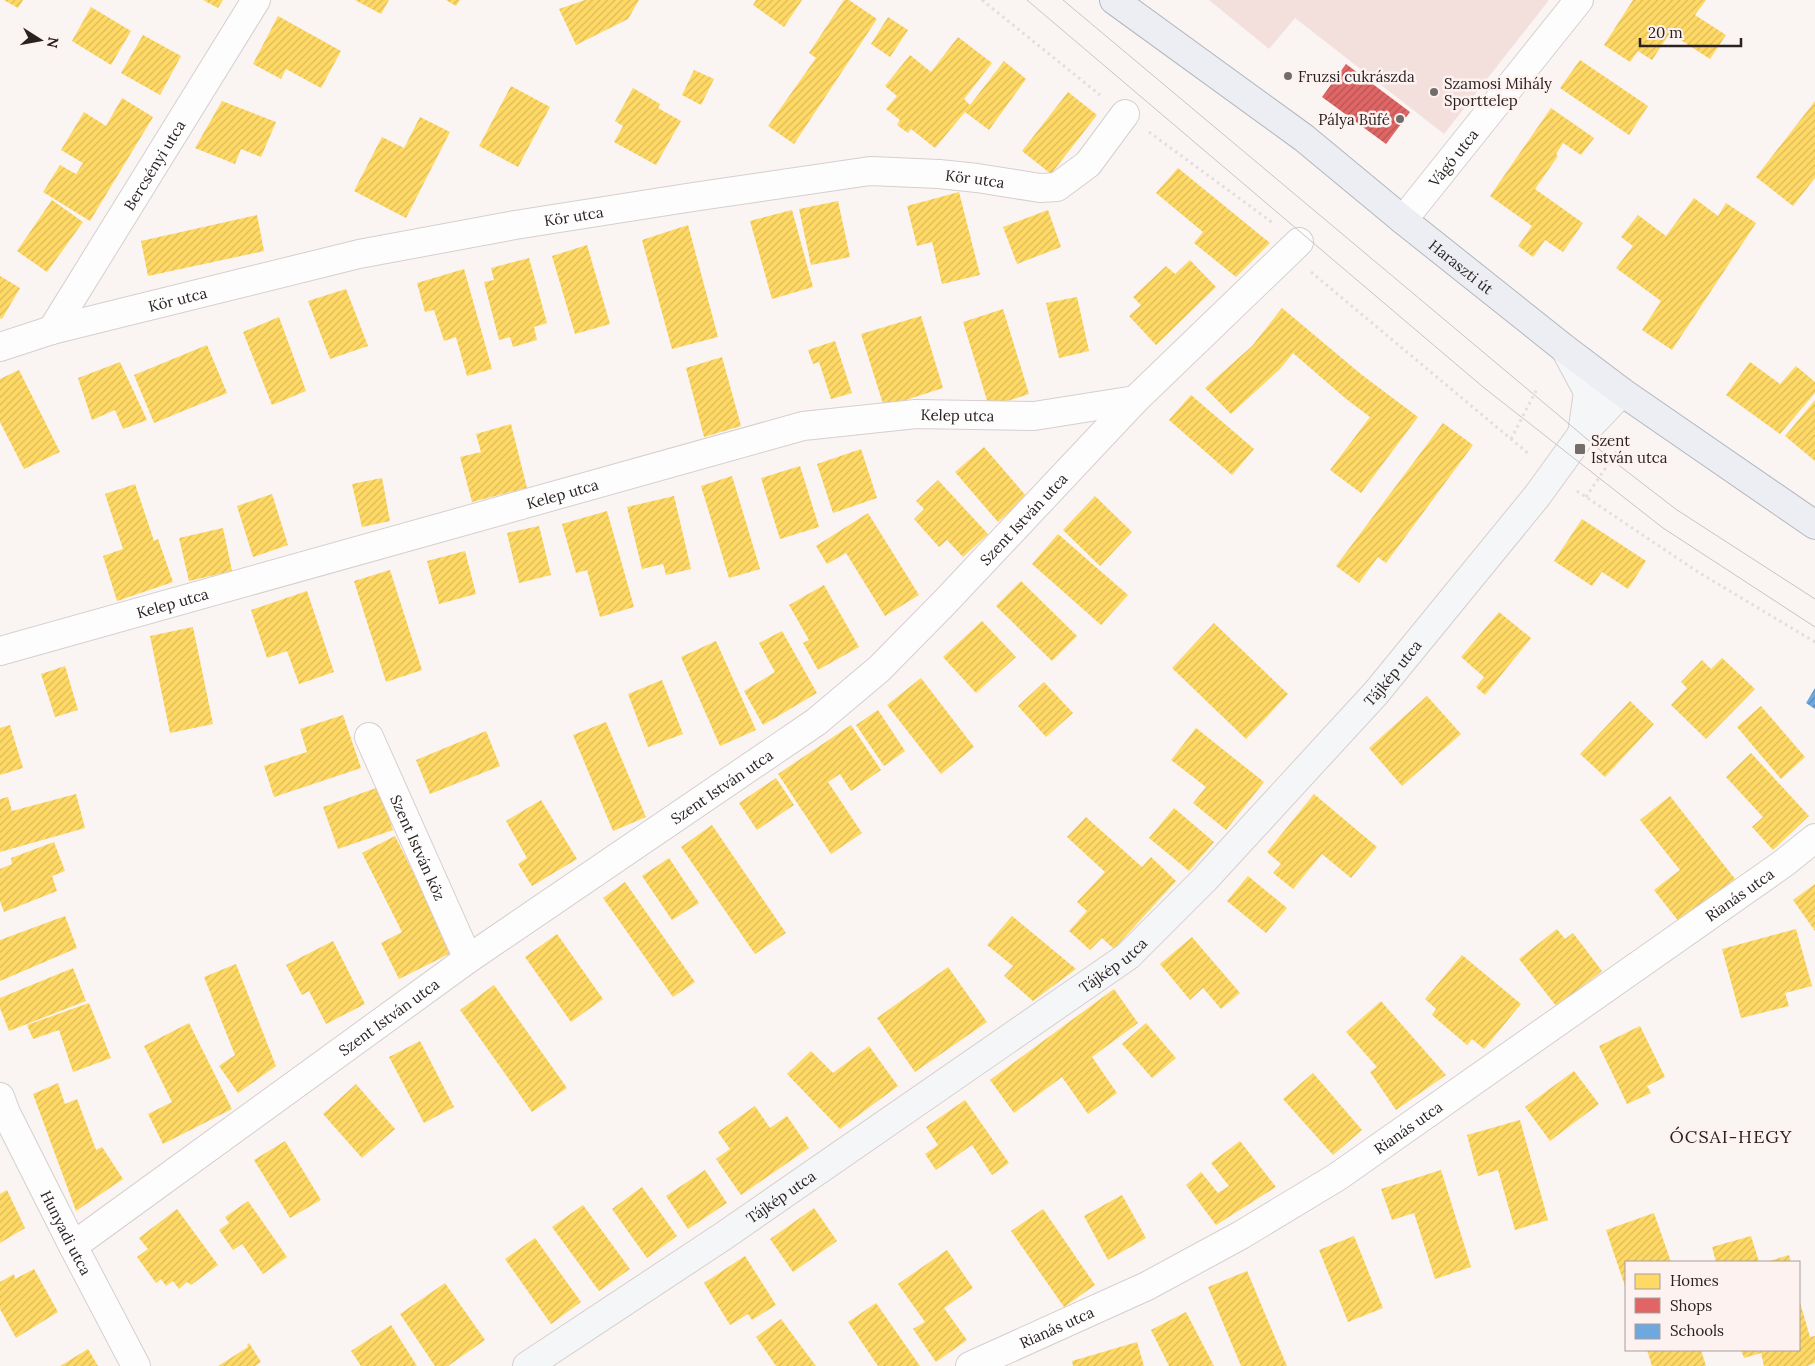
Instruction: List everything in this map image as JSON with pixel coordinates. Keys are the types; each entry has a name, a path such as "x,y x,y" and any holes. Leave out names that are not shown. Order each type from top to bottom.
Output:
{"main road":[{"name":"Haraszti út","path":"1114,0 1304,138 1402,220 1622,392 1815,525"}],"street":[{"name":"Bercsényi utca","path":"52,330 256,0"},
{"name":"Vágó utca","path":"1402,220 1579,0"},
{"name":"Kör utca","path":"0,347 52,330 359,254 525,224 693,197 870,171 939,174 1040,188 1057,187 1088,164 1125,114"},
{"name":"Szent István utca","path":"73,1246 468,959 816,722 879,669 945,602 1135,400 1294,247"},
{"path":"1565,349 1588,392 1582,434"},
{"name":"Tájkép utca","path":"527,1366 722,1237 1128,956 1205,879 1376,693 1531,503 1582,434 1622,392"},
{"name":"Kelep utca","path":"0,651 803,426 916,414 1034,416 1135,400"},
{"name":"Szent István köz","path":"369,737 468,959"},
{"name":"Rianás utca","path":"970,1366 1147,1286 1241,1235 1337,1178 1784,863 1815,838"},
{"name":"Hunyadi utca","path":"2,1109 136,1366"}],"path":[{"path":"982,0 1294,247 1552,473 1698,572 1815,642"},
{"path":"1511,439 1538,387"},
{"path":"1586,497 1618,451"}],"shaded area":[{"name":"Szamosi Mihály Sporttelep","path":"1209,0 1549,0 1444,134 1295,18 1269,49"}],"building: Homes":[{"path":"4,0 23,0 18,8"},
{"path":"203,0 223,0 218,8"},
{"path":"355,0 389,0 381,14"},
{"path":"446,0 460,0 456,6"},
{"path":"585,0 639,0 628,19 576,45 559,9"},
{"path":"756,0 802,0 784,27 753,5"},
{"path":"844,0 849,0 877,19 794,144 768,126 816,58 809,53"},
{"path":"1633,0 1706,0 1695,15 1726,35 1710,59 1670,33 1652,60 1638,51 1630,62 1604,45"},
{"path":"91,7 131,31 111,65 72,41"},
{"path":"278,16 341,51 321,88 286,69 281,79 253,64"},
{"path":"888,17 908,30 890,57 871,44"},
{"path":"143,35 181,56 160,95 121,73"},
{"path":"958,37 992,63 964,99 970,105 1004,61 1026,79 989,130 965,112 935,148 911,129 908,133 897,125 900,120 886,109 897,96 885,86 910,55 931,72"},
{"path":"1580,60 1648,106 1629,135 1560,88"},
{"path":"694,70 714,79 701,105 682,95"},
{"path":"511,86 550,107 518,167 479,146"},
{"path":"633,88 660,104 658,108 681,121 656,165 614,142 623,126 615,121"},
{"path":"1068,92 1097,115 1051,174 1022,151"},
{"path":"122,98 153,117 90,221 43,192 60,165 76,174 83,163 61,150 84,112 106,126"},
{"path":"222,101 276,122 261,157 241,149 235,164 195,148"},
{"path":"1815,101 1815,178 1793,206 1756,177"},
{"path":"1551,108 1594,138 1581,155 1563,143 1556,154 1558,156 1535,189 1583,223 1563,252 1545,240 1533,257 1518,246 1532,226 1490,196"},
{"path":"420,117 450,132 406,218 354,191 382,137 404,148"},
{"path":"1178,168 1270,243 1236,277 1194,243 1203,232 1156,193"},
{"path":"959,192 980,275 942,284 932,242 917,246 907,206"},
{"path":"1694,198 1718,216 1726,203 1756,223 1672,350 1642,330 1661,301 1616,268 1633,246 1621,237 1638,215 1666,236"},
{"path":"52,200 83,222 47,272 17,251"},
{"path":"838,201 850,257 811,265 799,209"},
{"path":"792,210 813,287 772,299 750,221"},
{"path":"1048,210 1061,247 1017,264 1003,227"},
{"path":"257,215 264,251 148,276 141,241"},
{"path":"688,225 718,337 672,349 642,240"},
{"path":"587,245 610,324 575,334 552,256"},
{"path":"529,258 547,323 534,327 537,340 513,347 510,337 499,340 484,282 494,280 491,268"},
{"path":"1190,260 1216,287 1156,345 1129,316 1141,305 1133,297 1166,266 1175,274"},
{"path":"464,269 492,369 467,376 456,337 444,341 434,310 425,312 417,283"},
{"path":"0,276 20,288 2,319 0,318"},
{"path":"346,289 368,346 330,359 308,301"},
{"path":"1077,297 1089,351 1059,358 1046,303"},
{"path":"1282,308 1362,375 1418,417 1361,493 1330,470 1370,417 1293,353 1280,369 1231,414 1205,388 1252,346"},
{"path":"1003,309 1029,394 989,407 963,322"},
{"path":"921,316 943,388 884,407 861,334"},
{"path":"279,317 306,391 272,405 243,332"},
{"path":"835,341 852,393 831,399 819,362 813,364 808,350"},
{"path":"207,345 227,393 154,423 134,375"},
{"path":"722,357 741,426 704,437 686,368"},
{"path":"120,362 147,420 123,429 115,410 92,420 78,378"},
{"path":"1750,362 1780,384 1796,366 1815,382 1815,393 1780,434 1726,395"},
{"path":"19,370 60,452 24,469 0,422 0,379"},
{"path":"1191,395 1254,449 1232,475 1169,420"},
{"path":"1815,400 1815,461 1785,436"},
{"path":"1443,423 1473,445 1386,563 1378,557 1359,583 1336,566"},
{"path":"511,424 527,488 472,502 460,457 481,452 476,434"},
{"path":"984,447 1027,497 998,522 955,472"},
{"path":"861,449 877,498 833,513 817,464"},
{"path":"800,466 819,527 780,539 761,478"},
{"path":"732,476 760,569 729,578 701,486"},
{"path":"382,478 390,521 362,527 352,484"},
{"path":"938,480 988,534 963,557 947,540 939,547 914,519 924,509 916,501"},
{"path":"135,484 154,541 158,539 173,582 117,601 103,556 123,549 105,494"},
{"path":"272,494 288,545 253,557 237,506"},
{"path":"674,496 691,569 666,575 663,564 642,569 627,507"},
{"path":"1095,496 1132,532 1100,566 1063,530"},
{"path":"607,511 634,607 600,617 587,570 576,573 562,524"},
{"path":"868,513 919,595 885,616 846,553 827,564 816,546"},
{"path":"1582,519 1646,561 1628,589 1602,572 1592,586 1554,561"},
{"path":"539,526 551,575 519,583 507,533"},
{"path":"223,528 232,571 189,581 179,538"},
{"path":"1058,534 1128,595 1101,625 1032,564"},
{"path":"465,551 476,594 439,604 427,561"},
{"path":"390,570 422,670 386,682 354,581"},
{"path":"1021,581 1077,636 1052,661 996,606"},
{"path":"824,585 859,647 818,670 803,643 809,640 789,605"},
{"path":"307,591 334,672 299,684 287,651 267,658 251,610"},
{"path":"1499,612 1531,638 1485,695 1476,687 1484,677 1461,657"},
{"path":"982,621 1016,657 976,693 943,657"},
{"path":"1214,623 1288,694 1246,739 1172,668"},
{"path":"193,627 213,724 170,733 150,636"},
{"path":"782,631 817,693 763,725 744,691 775,672 759,643"},
{"path":"716,641 756,730 720,746 681,657"},
{"path":"1722,658 1755,689 1706,739 1671,705 1687,688 1681,682 1702,660 1711,669"},
{"path":"65,666 78,710 55,717 41,674"},
{"path":"921,678 974,747 941,774 887,705"},
{"path":"662,680 683,734 648,747 628,694"},
{"path":"1044,682 1073,713 1046,737 1018,706"},
{"path":"1427,696 1461,734 1402,786 1369,748"},
{"path":"1630,701 1654,724 1605,777 1580,754"},
{"path":"1761,706 1805,757 1781,779 1737,727"},
{"path":"878,710 905,751 884,766 856,725"},
{"path":"343,715 361,768 274,797 264,766 307,752 300,729"},
{"path":"606,722 646,817 613,831 573,735"},
{"path":"10,725 23,768 0,775 0,728"},
{"path":"851,725 881,770 851,791 840,774 828,782 862,833 831,854 778,774"},
{"path":"1196,728 1264,782 1226,830 1193,803 1206,787 1171,760"},
{"path":"486,731 500,766 430,794 416,760"},
{"path":"1751,753 1809,816 1773,850 1752,827 1763,817 1726,777"},
{"path":"776,778 794,805 757,830 739,803"},
{"path":"379,787 393,830 338,849 323,807"},
{"path":"76,794 85,828 0,852 0,799 8,797 12,811"},
{"path":"1314,794 1377,847 1351,878 1322,854 1293,889 1273,873 1281,864 1267,852"},
{"path":"1670,796 1735,879 1679,922 1654,890 1680,870 1640,820"},
{"path":"541,800 577,859 532,886 518,864 527,858 506,821"},
{"path":"1174,808 1214,842 1189,871 1149,838"},
{"path":"1086,817 1142,867 1151,857 1176,881 1114,949 1102,938 1090,950 1069,931 1087,911 1077,902 1105,872 1067,837"},
{"path":"712,825 786,933 755,954 681,847"},
{"path":"395,836 453,952 399,979 381,943 402,932 362,853"},
{"path":"54,842 65,871 52,876 57,891 4,912 0,901 0,869 12,864 11,858"},
{"path":"669,858 699,903 672,920 642,876"},
{"path":"1248,876 1287,908 1266,933 1227,901"},
{"path":"625,882 695,982 673,997 603,898"},
{"path":"1815,884 1815,931 1793,900"},
{"path":"65,916 77,948 0,981 0,940"},
{"path":"1012,916 1076,969 1033,1001 1004,976 1013,966 987,945"},
{"path":"1557,929 1565,939 1573,933 1602,971 1557,1007 1519,959"},
{"path":"1796,929 1812,986 1785,993 1789,1006 1741,1018 1722,949"},
{"path":"557,934 603,999 571,1022 525,957"},
{"path":"1192,937 1240,993 1221,1009 1203,988 1190,1000 1160,964"},
{"path":"333,941 365,1004 326,1024 309,991 302,995 286,965"},
{"path":"1462,955 1521,1004 1484,1049 1472,1039 1467,1045 1432,1015 1436,1009 1425,999"},
{"path":"236,964 276,1066 238,1093 219,1066 235,1055 204,977"},
{"path":"948,967 987,1022 915,1072 877,1018"},
{"path":"73,968 86,1001 9,1031 0,1008 0,998"},
{"path":"494,985 567,1088 532,1112 460,1010"},
{"path":"1114,989 1138,1023 1092,1057 1117,1093 1088,1114 1062,1077 1014,1113 990,1080"},
{"path":"1381,1001 1446,1075 1396,1110 1370,1072 1377,1067 1346,1032"},
{"path":"89,1003 111,1058 73,1072 59,1030 33,1039 27,1025"},
{"path":"189,1023 232,1109 163,1144 148,1114 172,1102 144,1046"},
{"path":"1146,1023 1176,1058 1152,1078 1122,1044"},
{"path":"1640,1026 1665,1077 1647,1086 1651,1093 1627,1104 1599,1046"},
{"path":"420,1041 454,1107 424,1123 389,1057"},
{"path":"869,1046 898,1086 840,1129 787,1074 811,1051 833,1073"},
{"path":"1574,1071 1599,1104 1550,1141 1525,1107"},
{"path":"1313,1073 1362,1130 1333,1155 1283,1099"},
{"path":"58,1083 65,1104 77,1099 96,1150 102,1147 123,1179 76,1211 33,1094"},
{"path":"356,1084 395,1129 362,1158 323,1114"},
{"path":"965,1100 1009,1163 992,1175 972,1145 936,1170 925,1154 938,1145 926,1127"},
{"path":"755,1106 770,1128 787,1116 809,1148 741,1195 716,1159 730,1149 718,1132"},
{"path":"1520,1120 1548,1220 1515,1230 1498,1170 1478,1176 1467,1135"},
{"path":"285,1141 321,1200 290,1218 254,1160"},
{"path":"1240,1141 1276,1187 1216,1225 1186,1185 1201,1172 1218,1193 1229,1186 1211,1163"},
{"path":"705,1170 727,1203 688,1229 666,1196"},
{"path":"1441,1170 1471,1267 1435,1279 1414,1213 1392,1220 1381,1189"},
{"path":"642,1187 677,1236 647,1258 612,1209"},
{"path":"7,1190 25,1228 0,1243 0,1194"},
{"path":"1122,1195 1146,1238 1108,1260 1084,1216"},
{"path":"248,1201 287,1257 263,1274 242,1244 233,1250 219,1230 229,1223 225,1217"},
{"path":"583,1205 630,1269 599,1291 552,1227"},
{"path":"814,1208 837,1241 793,1272 770,1239"},
{"path":"177,1209 218,1265 191,1285 187,1282 179,1289 173,1281 166,1286 161,1279 156,1283 137,1257 148,1249 139,1238"},
{"path":"1043,1209 1095,1285 1064,1307 1011,1231"},
{"path":"1654,1213 1671,1261 1625,1261 1625,1286 1606,1230"},
{"path":"1354,1236 1383,1308 1348,1322 1319,1250"},
{"path":"1751,1236 1759,1261 1716,1261 1712,1247"},
{"path":"535,1238 581,1302 551,1324 505,1259"},
{"path":"947,1250 973,1288 944,1308 967,1340 936,1362 913,1329 925,1322 898,1284"},
{"path":"1789,1255 1791,1261 1769,1261"},
{"path":"745,1256 776,1305 752,1320 748,1314 730,1325 704,1283"},
{"path":"34,1269 58,1312 16,1338 0,1309 0,1282 14,1274 15,1279"},
{"path":"1247,1271 1287,1366 1241,1366 1208,1287"},
{"path":"445,1283 485,1340 448,1366 435,1366 400,1314"},
{"path":"1800,1302 1810,1337 1815,1336 1815,1363 1807,1366 1764,1366 1761,1353 1744,1358 1741,1351 1800,1351"},
{"path":"876,1303 920,1366 878,1366 848,1322"},
{"path":"1186,1312 1214,1366 1169,1366 1151,1330"},
{"path":"781,1319 816,1366 776,1366 756,1337"},
{"path":"391,1325 417,1366 361,1366 351,1351"},
{"path":"1137,1342 1144,1366 1073,1366 1072,1361"},
{"path":"249,1343 261,1362 255,1366 218,1366 248,1347"},
{"path":"88,1349 98,1366 60,1366"},
{"path":"1647,1351 1701,1351 1706,1366 1652,1366"}],"building: Shops":[{"path":"1346,64 1410,112 1386,144 1322,97"}],"building: Schools":[{"path":"1815,688 1815,709 1806,703"}],"tram line":[{"path":"1027,0 1483,387 1663,528 1815,627"},
{"path":"1063,0 1612,460 1677,510 1815,599"}],"place":[{"name":"Fruzsi cukrászda","path":"1288,76"},
{"name":"Szamosi Mihály Sporttelep","path":"1434,92"},
{"name":"Pálya Büfé","path":"1400,119"},
{"name":"Szent István utca","path":"1580,449"}],"district":[{"name":"ÓCSAI-HEGY","path":"1731,1136"}]}
